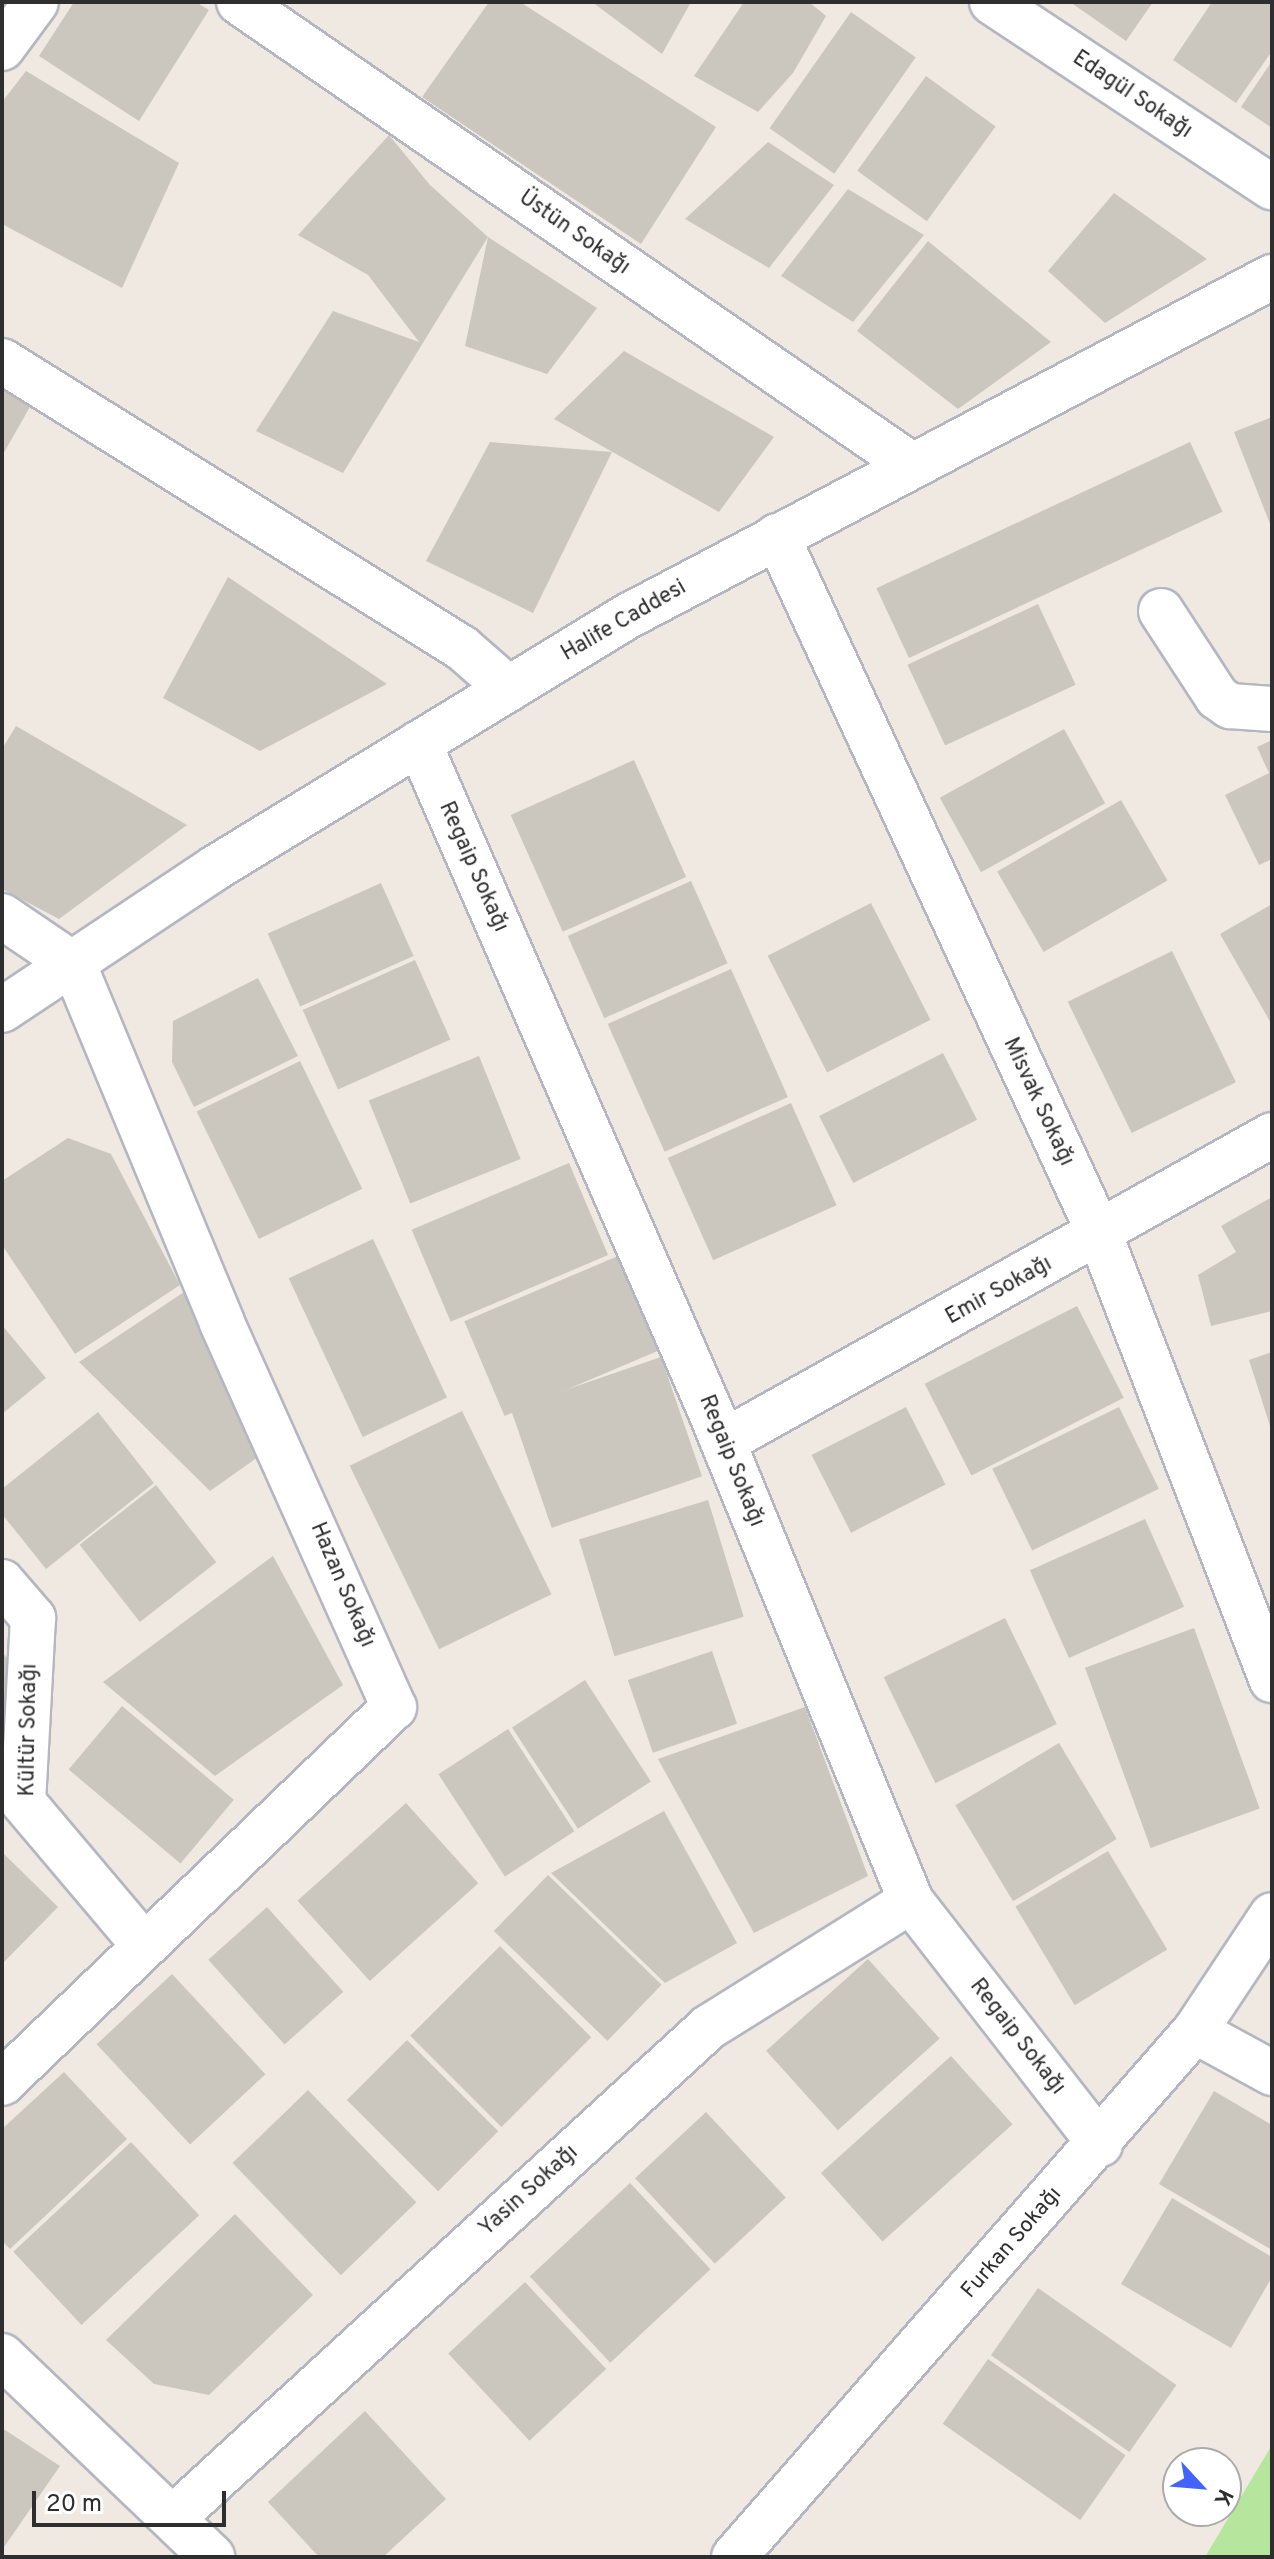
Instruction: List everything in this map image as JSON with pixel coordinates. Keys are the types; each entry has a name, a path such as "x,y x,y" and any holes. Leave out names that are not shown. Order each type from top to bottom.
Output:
{"street":[{"path":"2,48 36,2"},
{"name":"Üstün Sokağı","path":"239,2 910,464"},
{"name":"Edagül Sokağı","path":"992,2 1272,187"},
{"name":"Halife Caddesi","path":"2,1010 74,965 215,868 630,615 910,464 1272,277"},
{"path":"2,361 462,648 509,689"},
{"name":"Misvak Sokağı","path":"777,536 1100,1235 1272,1680"},
{"path":"1161,611 1217,697 1230,706 1272,709"},
{"name":"Regaip Sokağı","path":"419,743 723,1442 911,1901 1100,2144"},
{"path":"2,916 74,965"},
{"name":"Hazan Sokağı","path":"2,2083 143,1944 394,1707 222,1323 74,965"},
{"name":"Emir Sokağı","path":"723,1442 1100,1235 1272,1135"},
{"name":"Kültür Sokağı","path":"2,1582 33,1618 23,1802 143,1944"},
{"name":"Yasin Sokağı","path":"174,2517 709,2027 911,1901"},
{"name":"Furkan Sokağı","path":"734,2557 1100,2144 1195,2031 1272,1915"},
{"path":"1195,2031 1272,2073"},
{"path":"2,2356 174,2517 207,2555"}],"green space":[{"path":"1272,2445 1272,2557 1205,2557 1223,2527 1242,2527 1242,2495"}],"building":[{"path":"74,2 196,2 209,10 139,121 39,56"},
{"path":"489,2 520,2 716,127 641,244 422,97"},
{"path":"592,2 691,2 662,54"},
{"path":"744,2 809,2 826,16 793,73 758,112 694,76"},
{"path":"1070,2 1153,2 1126,41"},
{"path":"1212,2 1272,2 1272,51 1236,103 1173,60"},
{"path":"851,12 916,57 834,174 770,128"},
{"path":"1272,61 1272,128 1241,107"},
{"path":"26,71 179,163 122,288 2,224 2,102"},
{"path":"926,76 996,127 927,221 857,171"},
{"path":"389,135 430,185 488,237 343,473 256,431 333,311 419,342 368,275 298,235"},
{"path":"768,142 834,185 769,268 685,219"},
{"path":"848,189 924,235 853,322 781,276"},
{"path":"1114,193 1207,259 1105,323 1048,271"},
{"path":"488,237 597,308 547,374 465,346"},
{"path":"928,241 1051,342 958,409 857,331"},
{"path":"624,351 774,437 719,512 554,419"},
{"path":"2,388 31,405 2,456"},
{"path":"1272,417 1272,529 1234,432"},
{"path":"490,442 612,452 533,613 426,561"},
{"path":"1190,442 1223,512 909,658 876,588"},
{"path":"228,577 387,684 260,751 163,698"},
{"path":"1038,604 1076,685 945,746 907,665"},
{"path":"16,726 187,825 59,919 2,889 2,749"},
{"path":"1064,729 1105,803 981,872 940,798"},
{"path":"1272,740 1272,859 1259,865 1225,795 1269,773 1257,747"},
{"path":"634,760 686,877 563,932 511,815"},
{"path":"1121,800 1168,881 1044,952 997,872"},
{"path":"691,881 728,963 604,1018 568,936"},
{"path":"381,883 414,956 300,1007 268,933"},
{"path":"871,903 930,1020 827,1072 768,956"},
{"path":"1272,904 1272,1025 1220,934"},
{"path":"1172,951 1236,1082 1132,1133 1068,1002"},
{"path":"415,960 450,1039 338,1090 303,1010"},
{"path":"731,969 788,1097 665,1152 608,1024"},
{"path":"258,978 298,1056 194,1107 172,1062 173,1021"},
{"path":"943,1053 977,1120 853,1183 819,1116"},
{"path":"479,1056 521,1159 410,1203 369,1101"},
{"path":"300,1061 362,1189 259,1239 197,1111"},
{"path":"791,1103 837,1205 713,1260 668,1158"},
{"path":"68,1138 111,1154 180,1285 75,1354 2,1245 2,1181"},
{"path":"569,1163 608,1255 451,1322 412,1230"},
{"path":"1272,1197 1272,1311 1211,1326 1198,1275 1236,1252 1221,1226"},
{"path":"373,1239 447,1398 363,1437 289,1278"},
{"path":"618,1256 658,1351 505,1416 464,1321"},
{"path":"184,1292 258,1457 210,1491 79,1362"},
{"path":"1077,1306 1124,1398 971,1475 925,1384"},
{"path":"2,1325 46,1378 2,1414"},
{"path":"1272,1352 1272,1429 1271,1429 1249,1360"},
{"path":"661,1357 702,1476 552,1528 511,1409"},
{"path":"906,1407 945,1485 851,1533 812,1455"},
{"path":"1119,1407 1159,1489 1032,1551 992,1469"},
{"path":"462,1411 551,1594 439,1649 350,1466"},
{"path":"98,1412 154,1483 46,1569 2,1514 2,1489"},
{"path":"156,1485 216,1562 140,1622 80,1545"},
{"path":"708,1500 744,1617 615,1656 579,1539"},
{"path":"1145,1519 1184,1607 1069,1658 1030,1570"},
{"path":"273,1556 343,1685 215,1776 103,1682"},
{"path":"1005,1618 1057,1724 935,1783 884,1677"},
{"path":"1194,1628 1260,1808 1151,1848 1085,1668"},
{"path":"712,1651 737,1724 653,1753 628,1680"},
{"path":"2,1652 11,1663 4,1725 2,1725"},
{"path":"585,1680 651,1781 578,1829 512,1727"},
{"path":"122,1706 234,1800 180,1863 69,1770"},
{"path":"805,1707 868,1876 754,1933 658,1759"},
{"path":"508,1729 574,1831 505,1877 438,1774"},
{"path":"1059,1743 1117,1839 1013,1901 955,1805"},
{"path":"406,1803 478,1883 370,1981 298,1901"},
{"path":"664,1811 737,1943 665,1983 551,1873"},
{"path":"1108,1851 1167,1950 1075,2005 1015,1907"},
{"path":"2,1852 58,1907 2,1964"},
{"path":"548,1875 662,1985 607,2041 494,1931"},
{"path":"267,1907 343,1992 285,2045 208,1960"},
{"path":"500,1946 591,2037 501,2127 410,2036"},
{"path":"868,1959 940,2039 838,2130 766,2051"},
{"path":"172,1974 265,2074 190,2144 97,2044"},
{"path":"407,2040 498,2131 438,2191 347,2100"},
{"path":"951,2056 1013,2124 883,2241 821,2173"},
{"path":"64,2072 127,2139 10,2249 2,2241 2,2129"},
{"path":"308,2090 416,2202 341,2275 232,2163"},
{"path":"1214,2091 1272,2125 1272,2250 1159,2184"},
{"path":"706,2112 786,2198 715,2264 635,2178"},
{"path":"131,2142 199,2215 81,2325 13,2252"},
{"path":"630,2183 710,2269 610,2363 530,2276"},
{"path":"1172,2198 1272,2257 1272,2277 1231,2348 1121,2284"},
{"path":"235,2214 313,2295 209,2395 154,2384 106,2340"},
{"path":"525,2282 606,2369 529,2441 448,2354"},
{"path":"1038,2288 1176,2385 1129,2452 991,2355"},
{"path":"988,2359 1126,2455 1080,2520 943,2424"},
{"path":"365,2411 446,2499 383,2557 319,2557 268,2502"},
{"path":"2,2428 60,2466 2,2550"}]}
